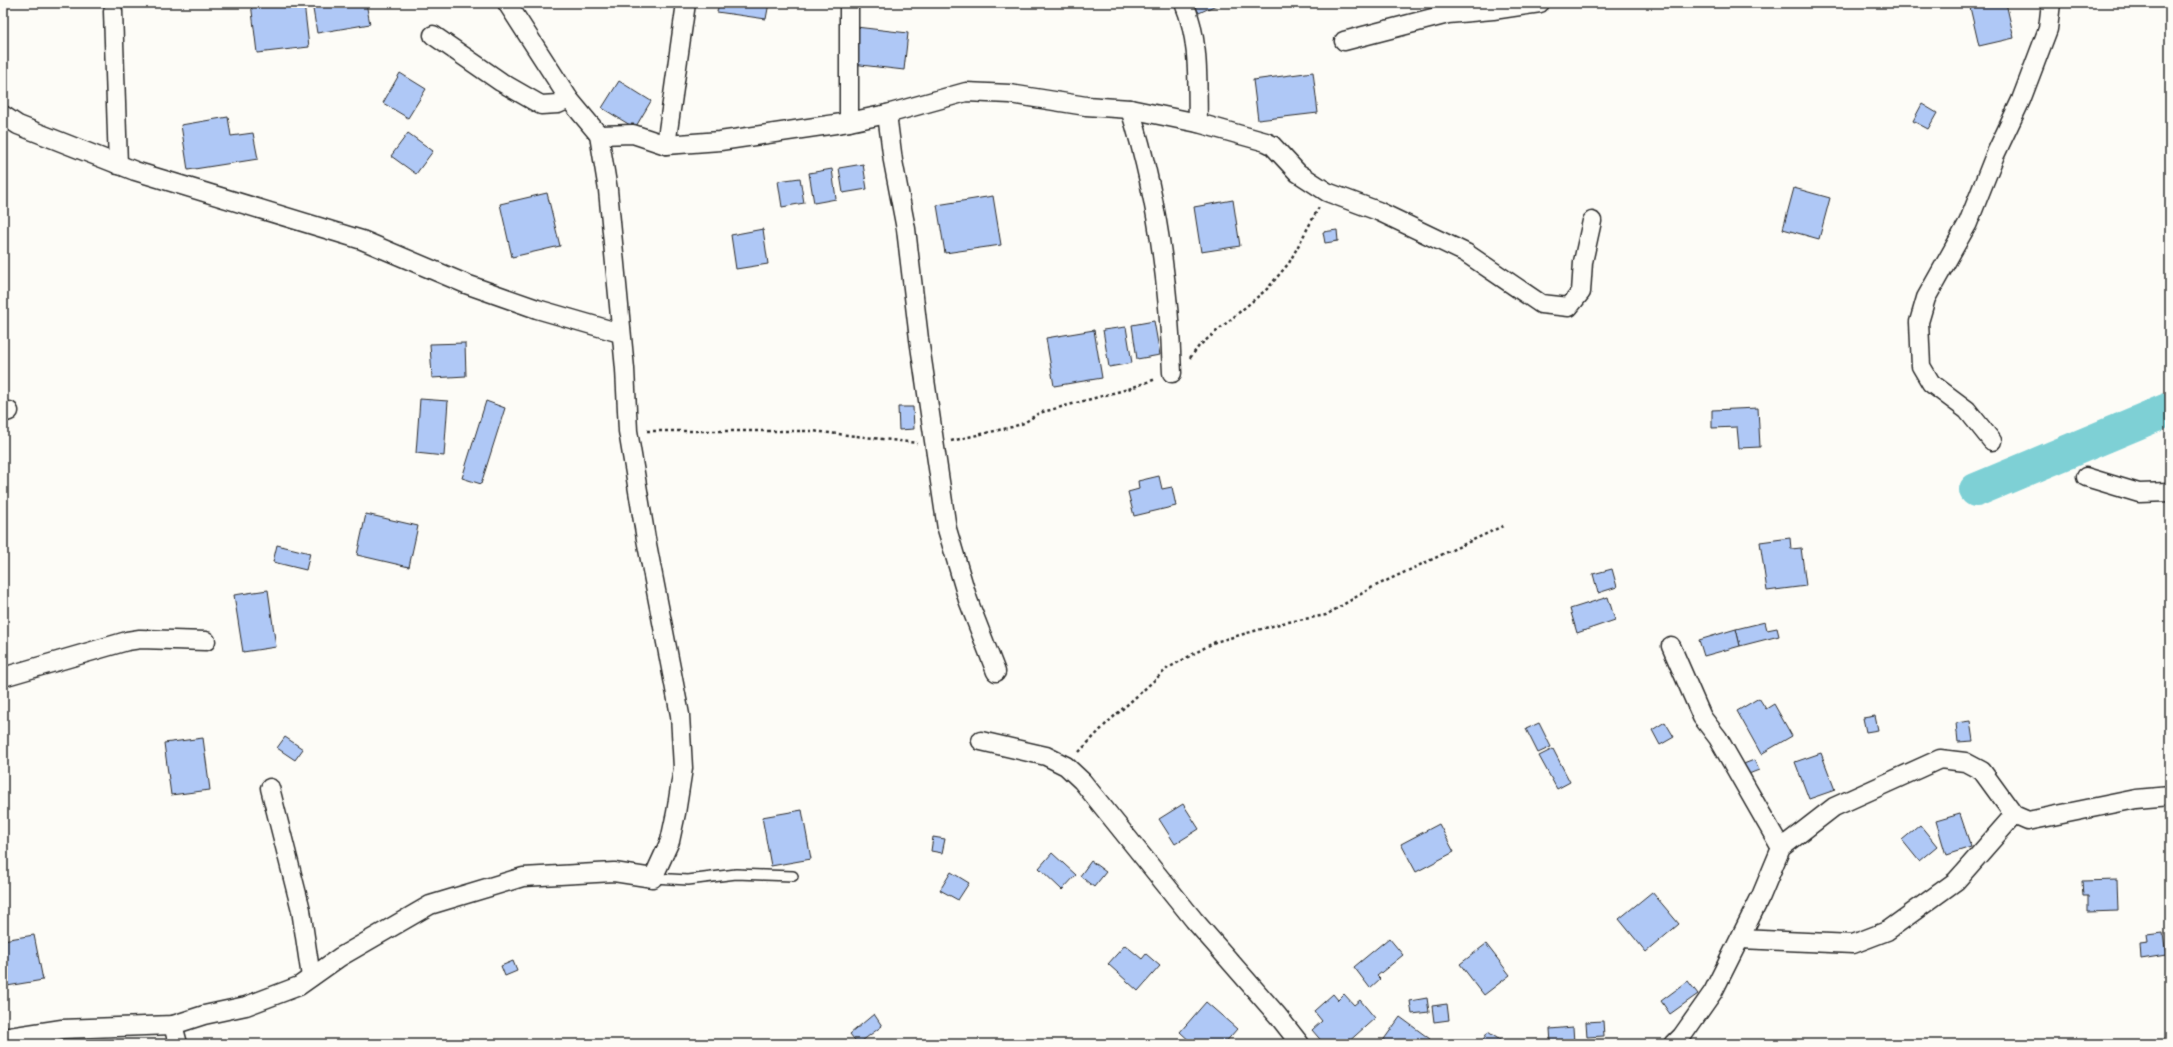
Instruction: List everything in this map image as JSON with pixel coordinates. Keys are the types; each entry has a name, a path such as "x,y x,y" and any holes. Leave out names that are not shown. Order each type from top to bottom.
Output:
{"street":[{"path":"3,1038 62,1029 173,1025 204,1015 246,1006 299,986 340,957 430,905 523,877 614,872 653,878 670,841 683,768 680,715 646,539 628,431 625,369 620,333 608,190 599,135 569,99 507,3"},
{"path":"666,145 686,3"},
{"path":"849,3 849,122"},
{"path":"1184,3 1193,27 1195,41 1198,123"},
{"path":"1344,41 1448,14 1540,3"},
{"path":"1992,441 1967,410 1931,383 1921,366 1919,322 1926,298 1968,223 1995,155 2020,100 2048,29 2051,3"},
{"path":"113,11 118,165"},
{"path":"433,35 502,82 540,105 558,104 569,99"},
{"path":"599,135 633,134 666,145 720,142 849,122 887,114 966,92 1010,94 1086,106 1130,109 1198,123 1272,145 1298,173 1327,192 1378,211 1466,253 1541,304 1569,307 1580,292 1583,262 1592,221"},
{"path":"1130,109 1147,171 1160,234 1168,298 1172,374"},
{"path":"887,114 893,162 906,229 919,339 947,529 968,600 996,672"},
{"path":"3,115 18,125 118,165 362,240 466,284 537,310 620,333"},
{"path":"2086,477 2139,494 2170,492"},
{"path":"3,677 127,641 140,639 206,641"},
{"path":"1672,646 1702,717 1718,738 1781,848"},
{"path":"981,741 1046,756 1066,766 1082,781 1194,920 1278,1016 1300,1044"},
{"path":"1674,1044 1682,1036 1713,992 1761,896 1781,848 1834,807 1940,759 1964,762 1982,771 2014,814 2028,821 2136,799 2170,796"},
{"path":"270,788 301,910 311,977"},
{"path":"1740,939 1853,944 1887,931 1956,880 2014,814"},
{"path":"173,1025 178,1044"}],"lane":[{"path":"653,878 688,880 736,874 793,876"}],"path":[{"path":"628,431 812,431 935,445"},
{"path":"1066,766 1108,722 1168,668 1215,642 1283,624 1326,615 1370,588 1505,525"}],"building":[{"path":"251,3 304,3 309,47 257,53"},
{"path":"312,3 366,3 370,24 317,33"},
{"path":"719,3 769,3 766,19 717,12"},
{"path":"1194,3 1215,3 1216,5 1199,13"},
{"path":"1969,3 2006,3 2014,38 1979,46"},
{"path":"856,27 908,33 904,70 852,64"},
{"path":"1313,72 1318,113 1258,120 1253,80"},
{"path":"400,73 426,89 408,118 383,103"},
{"path":"619,81 651,101 635,128 602,108"},
{"path":"1922,104 1937,113 1928,129 1913,121"},
{"path":"228,117 231,136 253,133 258,159 188,170 181,125"},
{"path":"408,133 433,151 416,174 391,156"},
{"path":"863,164 867,189 843,193 839,168"},
{"path":"832,169 836,199 814,203 809,173"},
{"path":"800,178 804,203 782,207 778,181"},
{"path":"1794,188 1830,198 1819,239 1783,229"},
{"path":"547,193 560,246 512,257 500,204"},
{"path":"993,196 1001,245 945,253 937,205"},
{"path":"1233,200 1240,246 1201,252 1194,207"},
{"path":"763,229 768,264 736,269 731,235"},
{"path":"1337,230 1338,241 1325,243 1323,232"},
{"path":"1154,321 1160,355 1137,359 1132,325"},
{"path":"1126,327 1132,363 1109,367 1103,330"},
{"path":"1094,330 1102,378 1054,386 1046,338"},
{"path":"465,343 466,376 432,378 430,344"},
{"path":"420,399 448,401 444,456 416,453"},
{"path":"486,401 505,408 481,484 462,478"},
{"path":"898,407 913,407 914,429 899,430"},
{"path":"1758,408 1760,447 1739,448 1737,427 1712,428 1712,410"},
{"path":"1159,476 1162,489 1172,487 1176,506 1134,516 1128,492 1139,489 1138,481"},
{"path":"366,514 418,526 409,567 357,555"},
{"path":"1790,538 1791,549 1801,548 1806,586 1767,591 1760,542"},
{"path":"277,545 310,553 306,570 273,562"},
{"path":"1612,569 1617,587 1598,593 1593,574"},
{"path":"268,590 276,647 243,652 234,595"},
{"path":"1608,597 1615,620 1577,633 1570,609"},
{"path":"1765,622 1767,630 1777,628 1779,636 1740,646 1736,629"},
{"path":"1736,629 1740,646 1704,656 1699,640"},
{"path":"1759,698 1766,709 1774,704 1792,736 1761,754 1737,711"},
{"path":"1875,716 1878,730 1866,732 1863,718"},
{"path":"1970,721 1973,741 1958,742 1956,723"},
{"path":"1665,722 1674,737 1660,745 1652,730"},
{"path":"1539,723 1551,747 1538,753 1526,729"},
{"path":"285,737 303,749 295,760 277,748"},
{"path":"203,738 210,790 171,795 164,743"},
{"path":"1553,749 1570,782 1557,789 1539,756"},
{"path":"1821,753 1835,790 1809,799 1795,762"},
{"path":"1754,760 1759,770 1746,775 1741,765"},
{"path":"1183,804 1199,829 1175,844 1159,819"},
{"path":"802,810 811,859 771,866 762,817"},
{"path":"1960,814 1971,847 1946,855 1936,821"},
{"path":"1439,824 1454,852 1416,872 1401,844"},
{"path":"1920,825 1937,846 1919,861 1902,840"},
{"path":"933,837 945,839 942,853 931,851"},
{"path":"1052,853 1076,875 1062,890 1039,868"},
{"path":"1091,861 1106,872 1094,887 1080,876"},
{"path":"951,872 969,883 958,900 940,890"},
{"path":"2117,880 2118,911 2088,912 2088,896 2083,896 2082,881"},
{"path":"1652,892 1679,924 1646,952 1619,919"},
{"path":"2163,933 2166,955 2141,959 2140,944 2148,943 2147,935"},
{"path":"34,935 43,980 7,986 3,965 3,940"},
{"path":"1389,938 1403,955 1377,976 1380,979 1370,988 1354,967"},
{"path":"1486,944 1510,975 1484,995 1460,964"},
{"path":"1125,945 1142,959 1146,954 1160,966 1138,991 1108,964"},
{"path":"513,961 517,971 505,976 501,966"},
{"path":"1688,981 1698,994 1670,1014 1661,1001"},
{"path":"1333,994 1338,1000 1344,994 1354,1005 1360,1000 1375,1018 1346,1044 1324,1044 1312,1030 1322,1021 1314,1011"},
{"path":"1427,998 1429,1012 1412,1014 1410,1001"},
{"path":"1206,1002 1237,1029 1224,1044 1193,1044 1180,1032"},
{"path":"1447,1004 1449,1020 1434,1022 1432,1006"},
{"path":"874,1014 882,1026 858,1044 850,1034"},
{"path":"1400,1017 1430,1039 1427,1044 1384,1044 1382,1042"},
{"path":"1603,1021 1604,1036 1587,1037 1586,1022"},
{"path":"1573,1027 1574,1043 1551,1044 1550,1029"},
{"path":"1488,1032 1506,1044 1480,1044"}],"waterway":[{"path":"1976,490 2170,409"}]}
